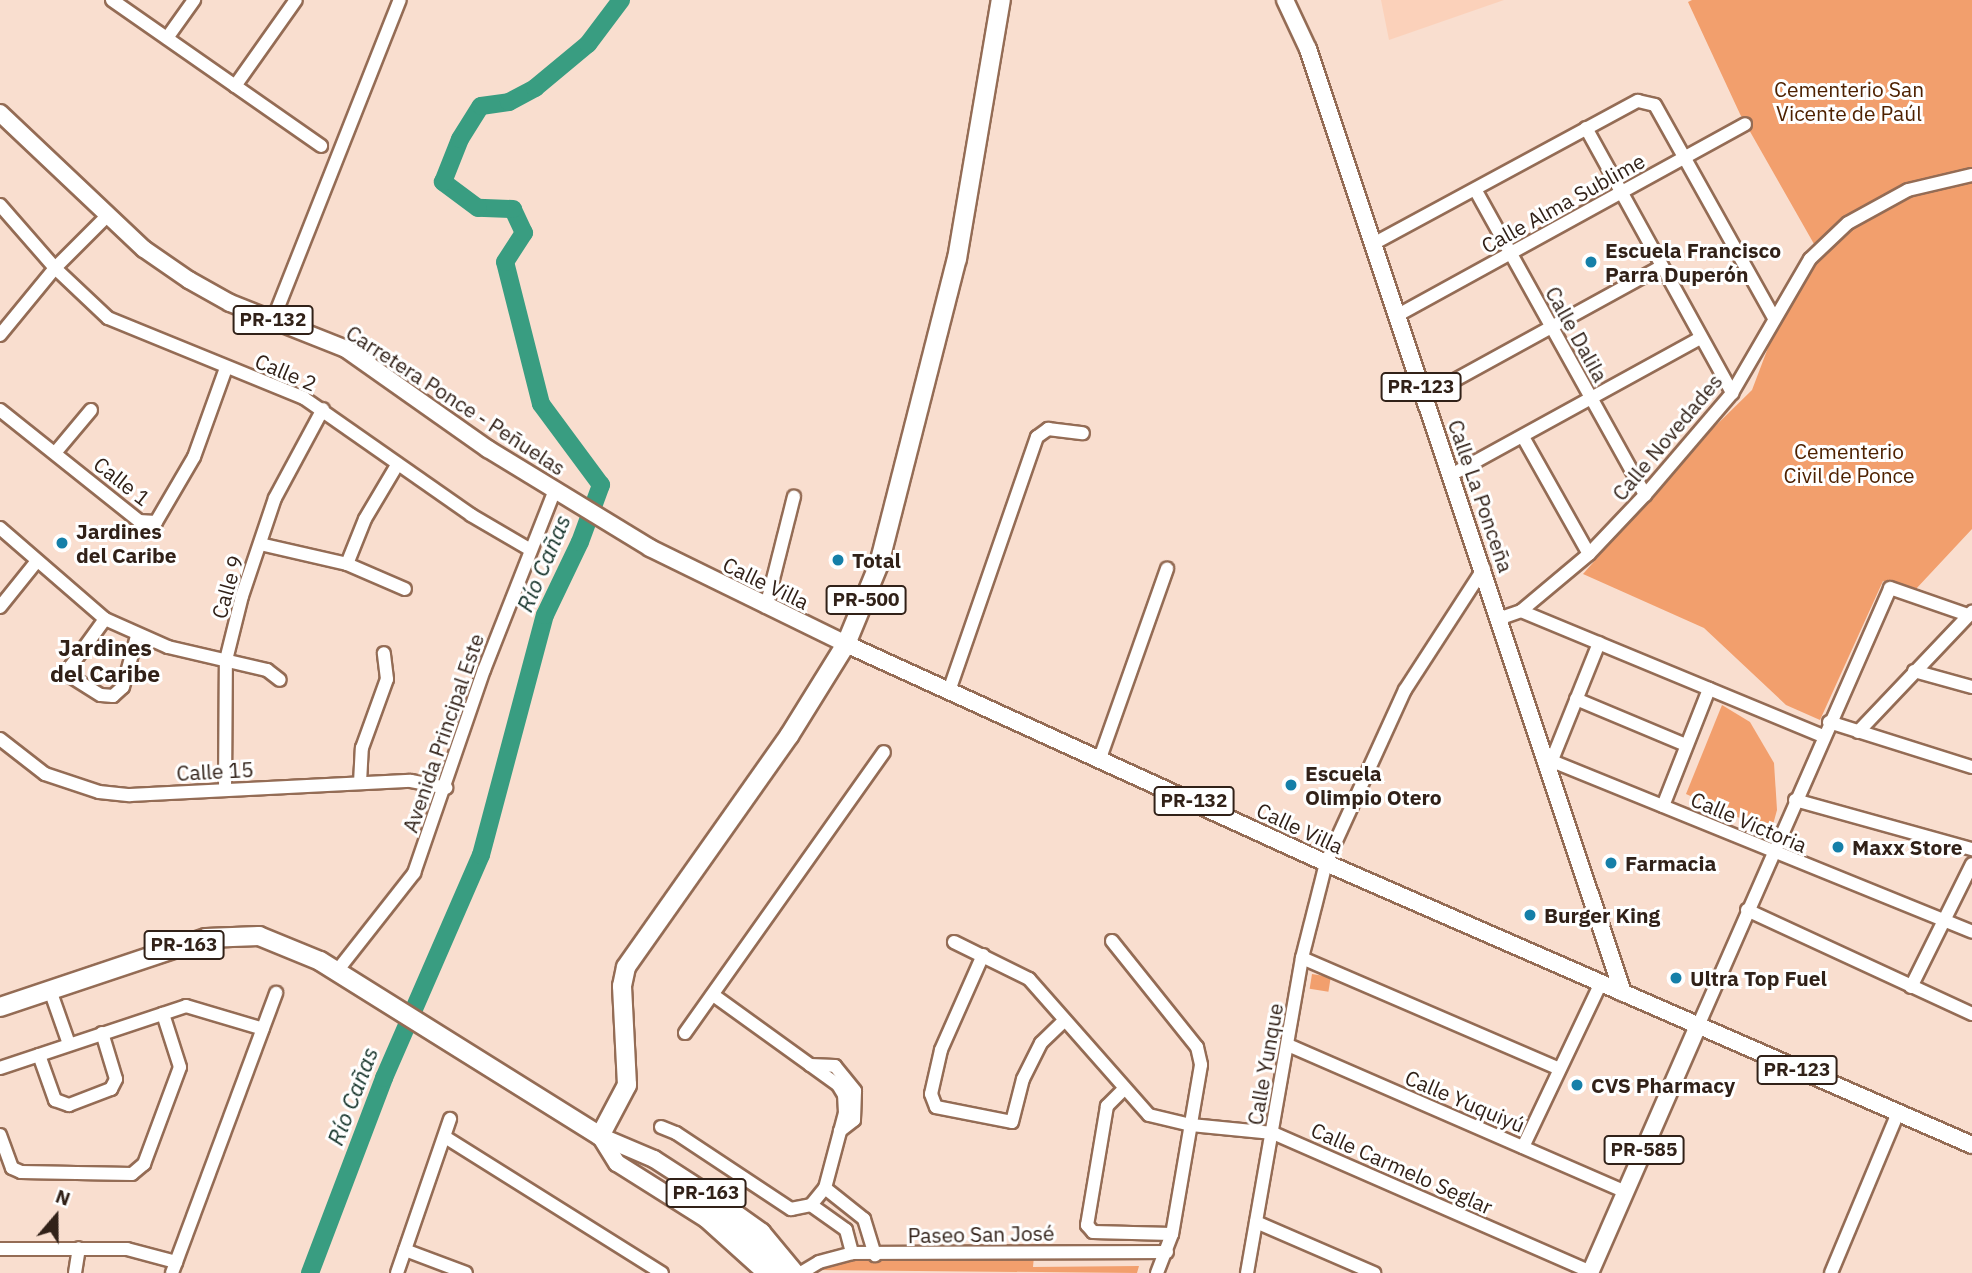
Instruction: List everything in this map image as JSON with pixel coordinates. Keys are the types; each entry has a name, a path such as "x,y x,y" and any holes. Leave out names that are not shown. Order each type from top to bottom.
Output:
{"highway":[{"name":"PR-500","path":"600,1136 627,1085 622,986 626,967 789,736 846,644 862,611 892,525 957,259 1001,0"},
{"name":"PR-163","path":"0,1007 189,943 225,936 259,936 285,944 337,971 600,1136"}],"main road":[{"name":"Calle La Ponceña","path":"1285,0 1294,15 1398,315 1549,760 1623,993"},
{"name":"Carretera Ponce - Peñuelas","path":"0,113 144,249 189,280 273,320 346,349 561,494 620,530"},
{"name":"Calle Villa","path":"620,530 766,607 1326,863 1972,1145"},
{"name":"PR-585","path":"1590,1272 1698,1026"},
{"name":"PR-163","path":"600,1136 617,1163 706,1219 766,1273"},
{"name":"PR-163","path":"600,1136 654,1159 713,1196 762,1232 798,1273"},
{"path":"667,1195 725,1221 780,1273"}],"street":[{"path":"112,0 321,146"},
{"path":"167,38 194,0"},
{"path":"235,86 296,0"},
{"path":"273,320 400,0"},
{"path":"1373,243 1476,191 1638,101 1655,105 1773,316"},
{"name":"Calle Alma Sublime","path":"1398,315 1745,124"},
{"path":"1586,128 1660,267 1732,393"},
{"name":"Calle Novedades","path":"1501,618 1521,611 1589,554 1645,495 1732,393 1773,316 1810,258 1848,223 1908,190 1972,175"},
{"name":"Calle Dalila","path":"1476,191 1645,495"},
{"name":"Calle 2","path":"0,205 55,268 108,318 323,409 397,465 531,550"},
{"path":"0,335 55,268 109,214"},
{"path":"1424,397 1660,267"},
{"path":"1451,475 1700,338"},
{"name":"Calle 1","path":"0,410 139,521 156,522 194,457 226,368"},
{"name":"Calle 9","path":"225,790 226,660 275,498 323,409"},
{"path":"55,453 91,410"},
{"path":"949,691 1037,437 1048,429 1083,433"},
{"path":"1523,437 1589,554"},
{"path":"347,564 365,519 397,465"},
{"name":"Avenida Principal Este","path":"337,971 414,873 446,788 484,670 531,550 561,494"},
{"path":"766,607 794,496"},
{"path":"0,528 105,620 137,636 267,670 280,680"},
{"path":"260,544 347,564 405,589"},
{"path":"0,607 37,561"},
{"name":"Calle Yunque","path":"1247,1273 1302,958 1326,863 1405,690 1484,568"},
{"path":"1100,758 1167,569"},
{"path":"1521,611 1823,736 1890,588 1970,614 1913,671 1858,732"},
{"path":"105,620 71,666 70,676 101,695 113,696 122,688 137,636"},
{"path":"1549,760 1599,643"},
{"path":"359,783 362,748 387,679 384,653"},
{"path":"1913,671 1972,687"},
{"path":"1663,806 1709,689"},
{"path":"1576,699 1686,745"},
{"path":"1829,722 1972,767"},
{"name":"PR-585","path":"1698,1026 1823,736"},
{"name":"Calle 15","path":"0,739 45,774 99,792 130,795 411,781 446,788"},
{"path":"685,1033 884,752"},
{"name":"Calle Victoria","path":"1549,760 1772,853 1972,932"},
{"path":"1795,800 1972,849"},
{"path":"1911,987 1972,864"},
{"path":"1747,910 1972,1014"},
{"path":"1112,941 1197,1047 1201,1065 1172,1234 1157,1273"},
{"name":"Calle Carmelo Seglar","path":"954,942 1029,979 1123,1090 1149,1115 1191,1125 1273,1133 1590,1272"},
{"path":"983,955 941,1050 931,1094 936,1107 1012,1122 1023,1079 1041,1043 1065,1020"},
{"path":"1302,958 1557,1068"},
{"path":"1523,1147 1557,1068 1601,983"},
{"path":"50,990 68,1044"},
{"path":"0,1249 127,1249 174,1267 276,993"},
{"path":"661,1127 676,1133 791,1209 811,1205 825,1188 841,1131 844,1095 809,1065 713,995"},
{"path":"0,1068 186,1006 263,1029"},
{"path":"0,1135 12,1168 21,1172 132,1174 144,1164 180,1067 163,1014"},
{"path":"39,1055 55,1100 69,1105 111,1089 116,1079 102,1033"},
{"name":"Calle Yuquiyú","path":"1288,1045 1626,1192"},
{"path":"1123,1090 1107,1105 1087,1225 1093,1232 1172,1234"},
{"path":"1831,1273 1898,1113"},
{"path":"397,1273 450,1119"},
{"path":"445,1137 662,1273"},
{"path":"825,1188 864,1219 874,1255"},
{"path":"811,1205 846,1230 852,1253"},
{"path":"1256,1222 1374,1273"},
{"path":"75,1273 79,1248"},
{"path":"405,1251 466,1273"},
{"name":"Paseo San José","path":"798,1273 819,1262 852,1253 1167,1252"}],"shaded area":[{"path":"1381,0 1504,0 1389,40"}],"green space":[{"name":"Cementerio San Vicente de Paúl","path":"1972,0 1972,170 1913,182 1845,218 1814,244 1740,114 1688,2"},
{"name":"Cementerio Civil de Ponce","path":"1972,181 1972,529 1915,590 1883,581 1820,720 1786,705 1704,628 1583,574 1697,444 1752,390 1777,324 1815,262 1844,233 1904,198"},
{"path":"1722,705 1750,722 1774,763 1777,810 1771,832 1686,794"},
{"path":"1312,974 1331,977 1328,992 1310,989"},
{"path":"1034,1256 1033,1267 1139,1266 1137,1273 816,1270 838,1257"}],"waterway":[{"name":"Río Cañas","path":"310,1273 384,1078 481,855 545,615 580,542 601,485 541,404 505,262 524,233 513,209 478,208 443,182 460,139 481,106 509,102 535,88 588,44 621,0"}],"place":[{"name":"Escuela Francisco Parra Duperón","path":"1591,262"},
{"name":"Jardines del Caribe","path":"62,543"},
{"name":"Total","path":"838,560"},
{"name":"Escuela Olimpio Otero","path":"1291,785"},
{"name":"Maxx Store","path":"1838,847"},
{"name":"Farmacia","path":"1611,863"},
{"name":"Burger King","path":"1530,915"},
{"name":"Ultra Top Fuel","path":"1676,978"},
{"name":"CVS Pharmacy","path":"1577,1085"}],"district":[{"name":"Jardines del Caribe","path":"105,660"}]}
